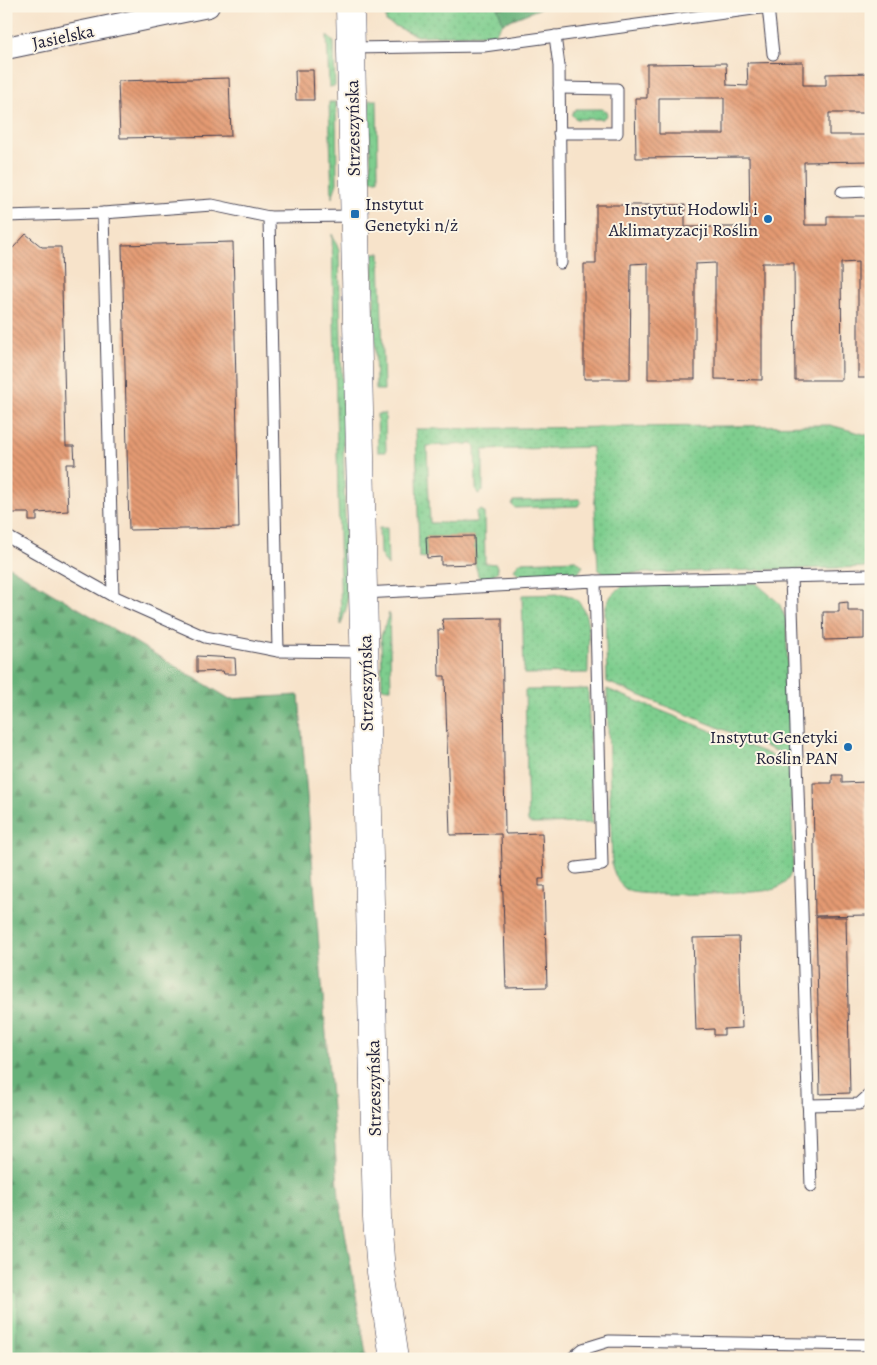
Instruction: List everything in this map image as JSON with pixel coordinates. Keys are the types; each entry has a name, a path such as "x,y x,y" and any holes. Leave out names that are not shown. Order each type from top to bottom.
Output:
{"street":[{"name":"Jasielska","path":"6,48 208,6"},
{"name":"Strzeszyńska","path":"350,6 377,1218 381,1272 394,1359"}],"lane":[{"path":"351,48 484,46 784,6"},
{"path":"768,7 773,54"},
{"path":"555,36 559,88 561,263"},
{"path":"559,88 617,89 616,133 559,133"},
{"path":"842,192 871,191"},
{"path":"6,216 103,213 212,205 269,217 355,216"},
{"path":"103,213 113,596"},
{"path":"269,217 278,651"},
{"path":"6,536 113,596 205,637 278,651 365,652"},
{"path":"364,593 595,581 871,575"},
{"path":"791,577 811,1186"},
{"path":"576,868 602,865 595,581"},
{"path":"808,1105 860,1104 871,1093"},
{"path":"571,1359 583,1349 608,1341 871,1345"}],"green space":[{"path":"386,6 497,6 503,23 495,34 417,36 386,22"},
{"path":"497,6 546,6 503,23"},
{"path":"327,36 334,42 335,86 329,87"},
{"path":"369,100 377,100 378,180 371,180"},
{"path":"329,102 336,102 337,183 332,198"},
{"path":"576,109 602,109 606,111 607,115 602,119 576,119 571,114"},
{"path":"332,234 339,250 347,605 341,625"},
{"path":"373,253 380,253 384,390 376,390"},
{"path":"377,414 385,414 386,452 378,452"},
{"path":"830,425 871,436 871,567 604,574 598,569 592,447 483,450 483,491 478,494 476,489 475,447 472,444 427,446 430,523 477,522 476,512 482,510 484,512 485,563 496,564 498,571 492,576 479,578 475,564 474,536 426,537 427,558 419,557 416,429"},
{"path":"579,499 581,502 578,506 515,508 512,505 514,501"},
{"path":"379,528 387,528 388,566 380,554"},
{"path":"576,560 583,566 577,575 520,576 514,569 520,562"},
{"path":"6,565 230,699 299,695 339,1197 367,1359 6,1359"},
{"path":"756,583 779,603 786,619 791,757 607,682 605,611 609,598 618,589 626,585"},
{"path":"563,594 574,598 581,605 586,615 589,638 588,673 524,674 522,595"},
{"path":"389,613 391,688 382,688 381,636"},
{"path":"588,689 592,823 532,824 528,822 525,690"},
{"path":"607,689 791,763 793,866 785,883 775,889 765,891 701,894 638,893 629,891 620,884 612,866"},
{"path":"6,1287 17,1293 16,1359 6,1359"}],"building":[{"path":"803,62 803,85 826,85 826,74 871,73 871,113 829,113 829,135 871,135 871,161 804,162 805,225 827,225 827,216 871,216 871,378 858,378 858,262 841,263 842,380 795,380 794,263 762,263 762,380 715,379 715,263 695,264 695,379 648,379 648,263 631,264 630,379 584,379 584,264 596,264 596,205 685,205 685,227 750,227 749,157 636,158 635,98 647,98 647,64 726,63 727,85 748,86 747,63","holes":["659,98 724,98 724,134 659,134"]},
{"path":"295,70 313,70 314,100 296,100"},
{"path":"229,78 231,136 120,138 118,81"},
{"path":"26,234 42,247 61,247 66,446 74,446 75,464 66,464 68,511 37,513 37,521 29,521 29,513 6,513 6,248 13,248"},
{"path":"233,242 239,528 129,530 122,245"},
{"path":"474,536 475,564 441,565 441,557 427,558 426,537"},
{"path":"848,602 848,611 864,611 864,639 824,640 823,612 839,612 839,603"},
{"path":"502,618 505,832 506,834 542,833 544,879 539,879 539,886 544,886 547,987 506,988 501,834 450,835 445,676 439,676 438,630 444,630 442,619"},
{"path":"197,656 235,658 236,674 224,674 223,671 197,672"},
{"path":"832,775 842,775 842,783 866,782 868,915 815,916 813,783 832,783"},
{"path":"816,917 846,917 850,1093 820,1094"},
{"path":"739,937 742,1028 724,1029 724,1035 714,1035 714,1029 696,1030 693,938"}],"place":[{"name":"Instytut Genetyki n/ż","path":"355,214"},
{"name":"Instytut Hodowli i Aklimatyzacji Roślin","path":"768,219"},
{"name":"Instytut Genetyki Roślin PAN","path":"848,747"}]}
